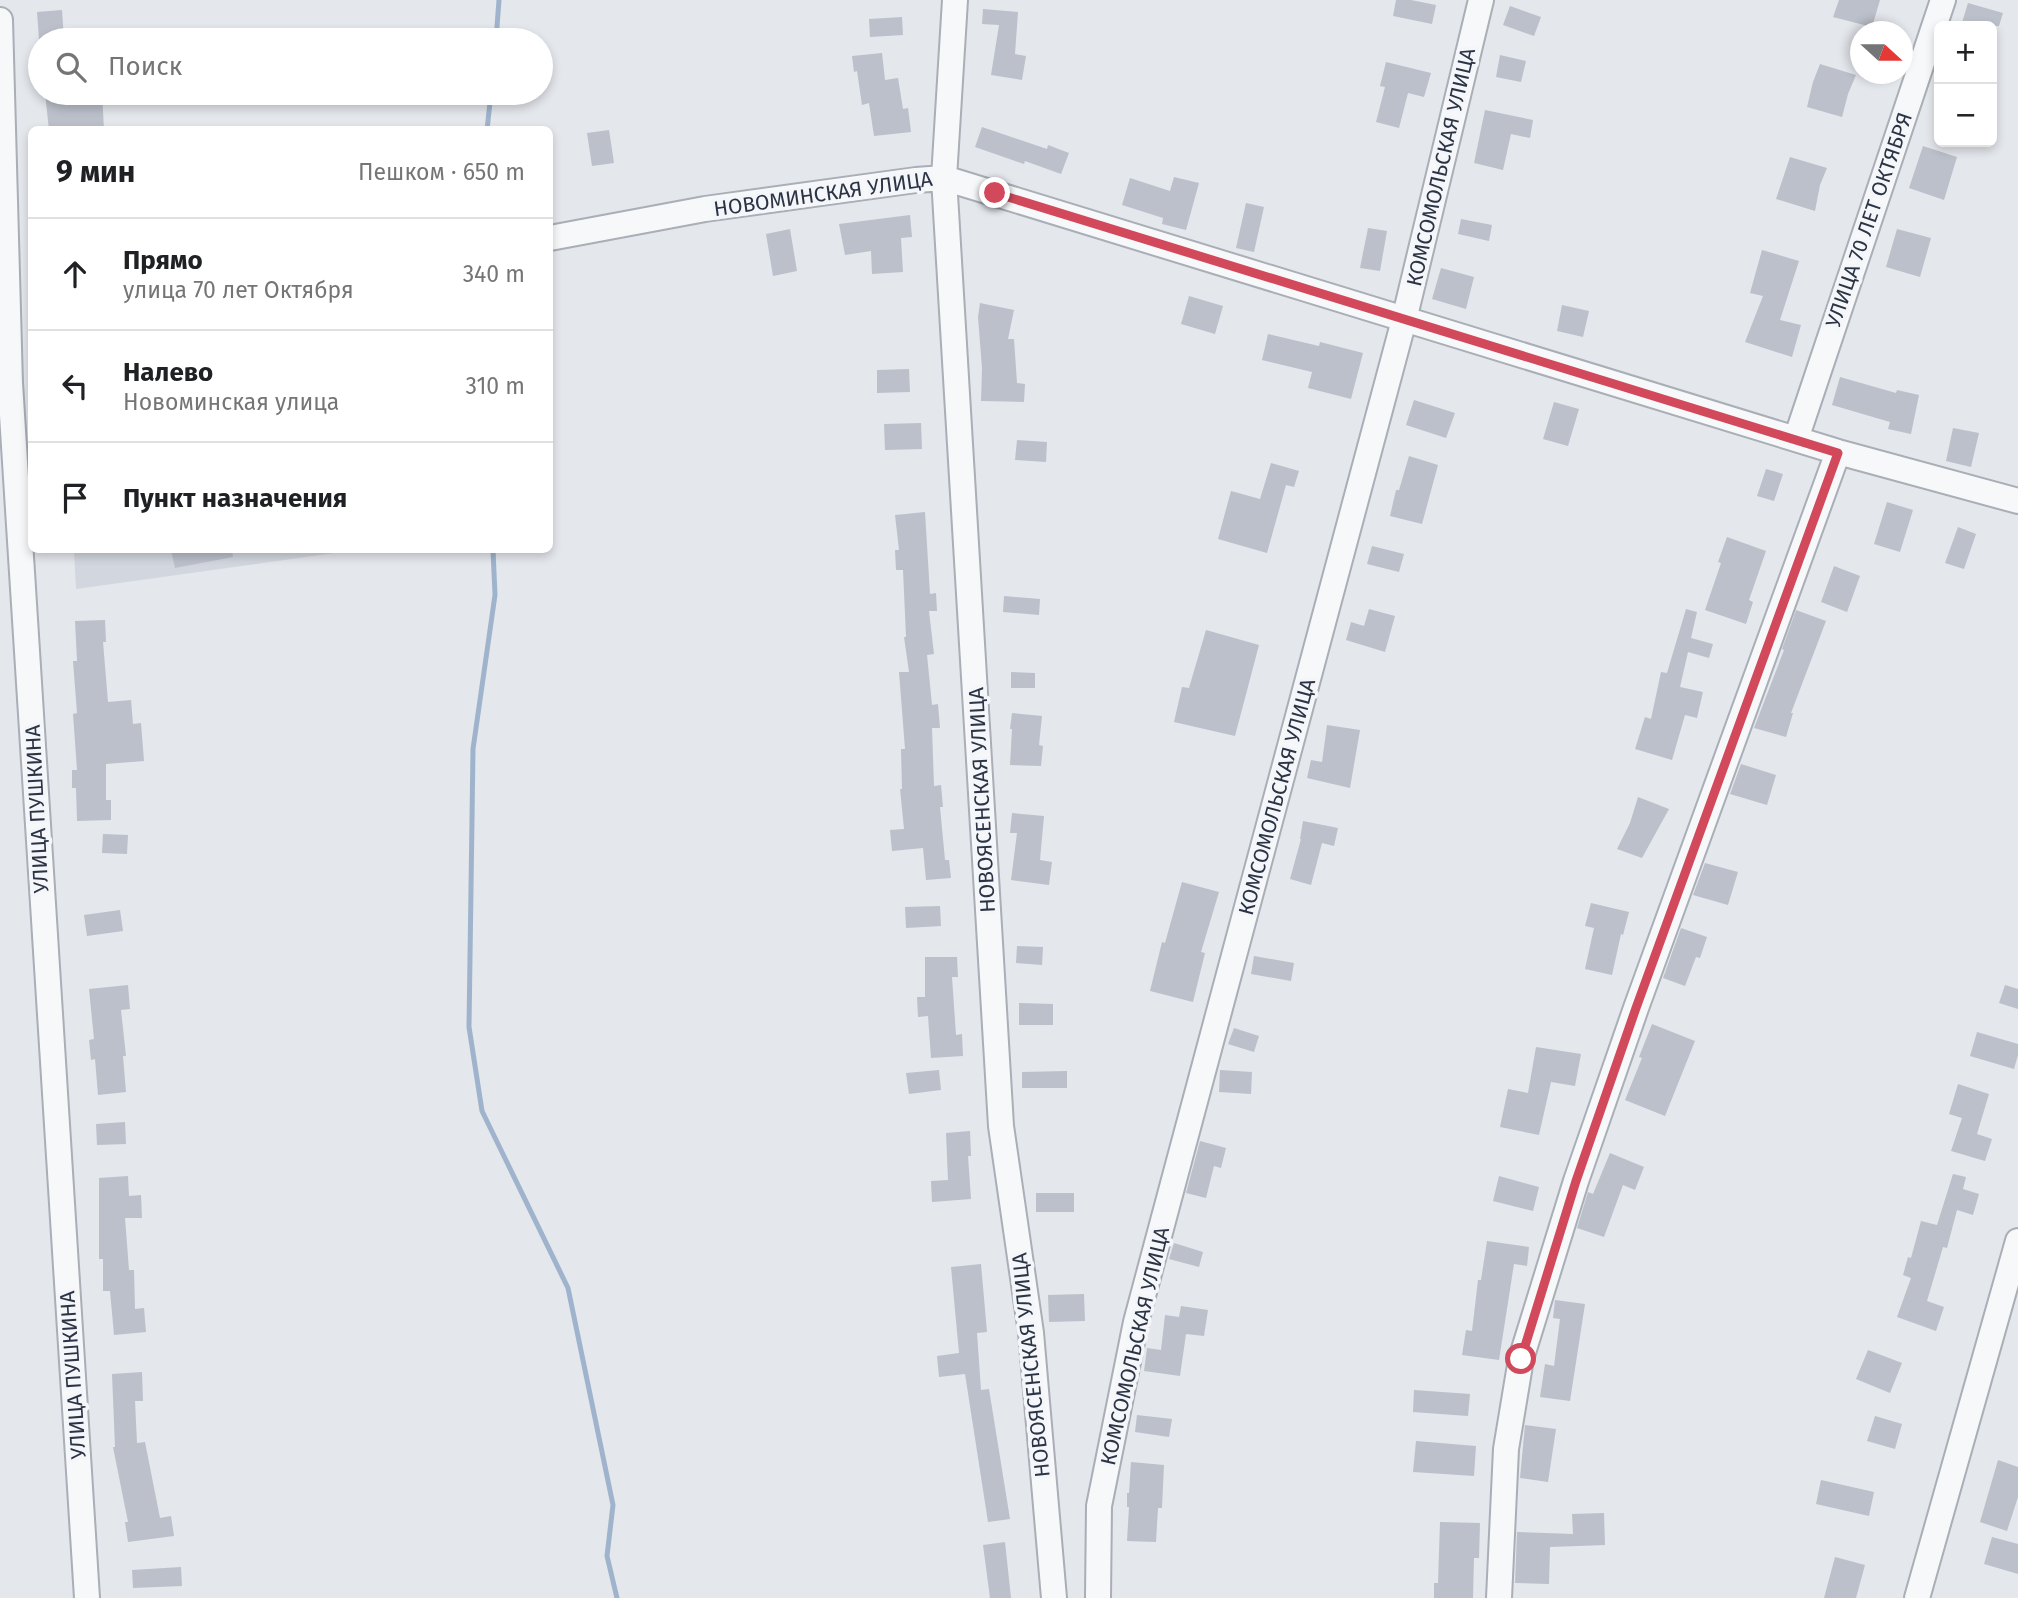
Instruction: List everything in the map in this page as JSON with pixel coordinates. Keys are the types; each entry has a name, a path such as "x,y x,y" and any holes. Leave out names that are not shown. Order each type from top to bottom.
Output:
{"street":[{"name":"НОВОЯСЕНСКАЯ УЛИЦА","path":"955,0 944,178 1001,1126 1031,1333 1054,1598"},
{"name":"КОМСОМОЛЬСКАЯ УЛИЦА","path":"1098,1598 1099,1506 1136,1322 1404,320 1481,0"},
{"name":"УЛИЦА 70 ЛЕТ ОКТЯБРЯ","path":"1796,439 1943,0"},
{"name":"УЛИЦА ПУШКИНА","path":"0,20 14,350 87,1598"},
{"name":"НОВОМИНСКАЯ УЛИЦА","path":"553,237 705,209 944,178 1838,453 2018,501"},
{"path":"1499,1598 1506,1449 1521,1359 1576,1181 1627,1032 1838,453"},
{"path":"1917,1598 2018,1241"}],"shaded area":[{"path":"74,553 334,553 76,589"}],"building":[{"path":"1396,0 1436,5 1432,24 1393,16"},
{"path":"1839,0 1880,0 1874,21 1850,21 1833,17"},
{"path":"1968,3 2003,13 1999,26 1997,21 1963,21"},
{"path":"1510,6 1541,17 1534,36 1503,25"},
{"path":"983,9 1018,12 1015,54 1026,56 1022,80 991,75 999,25 982,24"},
{"path":"62,10 63,28 38,28 37,12"},
{"path":"902,17 903,35 870,37 869,19"},
{"path":"882,53 885,80 898,78 903,109 908,108 911,132 874,136 869,103 862,105 852,56"},
{"path":"1500,55 1526,61 1521,82 1496,77"},
{"path":"1386,62 1431,73 1424,97 1408,93 1399,128 1376,122 1385,87 1380,86"},
{"path":"1820,64 1850,73 1850,84 1852,84 1842,117 1807,107"},
{"path":"46,105 103,105 104,126 49,126"},
{"path":"1485,110 1533,120 1530,138 1511,134 1503,170 1474,163"},
{"path":"982,127 1047,149 1048,145 1069,153 1061,174 975,147"},
{"path":"609,130 614,163 592,166 587,133"},
{"path":"1923,146 1957,157 1944,200 1909,188"},
{"path":"1790,157 1827,168 1820,185 1815,211 1776,199"},
{"path":"1174,177 1199,183 1186,230 1162,224 1163,218 1122,205 1130,178 1170,191"},
{"path":"1246,203 1264,207 1254,252 1236,248"},
{"path":"910,215 912,237 901,238 903,272 872,274 871,251 845,255 839,224"},
{"path":"1461,219 1492,225 1489,241 1458,234"},
{"path":"1368,228 1387,231 1380,271 1360,268"},
{"path":"790,229 797,271 773,276 766,234"},
{"path":"1897,229 1931,238 1920,277 1886,267"},
{"path":"1762,250 1799,261 1780,320 1801,325 1792,357 1745,342 1763,296 1750,293"},
{"path":"1441,268 1474,277 1466,309 1432,299"},
{"path":"1189,296 1223,306 1215,334 1181,324"},
{"path":"980,303 1014,310 1008,339 1014,339 1017,383 1025,384 1024,402 981,401 982,368 978,317"},
{"path":"1562,305 1589,311 1583,337 1557,331"},
{"path":"1268,334 1319,346 1320,342 1363,353 1351,399 1308,388 1312,372 1262,360"},
{"path":"909,369 910,392 877,393 877,370"},
{"path":"1840,377 1896,393 1897,390 1919,395 1911,434 1888,429 1890,422 1832,405"},
{"path":"1414,400 1455,413 1446,438 1406,425"},
{"path":"1554,402 1579,409 1568,446 1543,439"},
{"path":"921,423 922,449 885,450 884,424"},
{"path":"1953,428 1979,433 1971,467 1946,461"},
{"path":"1017,440 1047,442 1046,462 1015,460"},
{"path":"1409,456 1438,465 1422,524 1390,516 1396,490 1399,490"},
{"path":"1271,463 1299,471 1294,487 1286,485 1267,553 1218,539 1231,491 1260,499"},
{"path":"1766,469 1783,474 1774,501 1757,496"},
{"path":"1887,502 1913,510 1900,552 1874,544"},
{"path":"925,512 930,594 936,593 937,611 929,611 934,654 927,655 932,705 938,704 940,728 932,728 934,786 941,785 943,807 940,807 945,860 949,860 951,878 926,880 923,848 892,851 890,830 904,829 900,789 901,749 905,749 899,672 909,672 904,637 903,570 896,570 895,550 899,550 895,515"},
{"path":"1958,527 1976,534 1964,569 1945,563"},
{"path":"1727,537 1766,551 1749,600 1753,602 1746,624 1705,610"},
{"path":"1372,546 1404,554 1399,572 1367,564"},
{"path":"172,553 232,553 233,557 175,568"},
{"path":"1834,566 1860,576 1847,612 1821,602"},
{"path":"1004,596 1040,599 1039,615 1003,612"},
{"path":"1369,609 1395,616 1385,652 1346,640 1351,622 1364,626"},
{"path":"1686,609 1697,612 1691,638 1713,644 1709,658 1688,652 1680,687 1703,692 1697,718 1685,715 1672,760 1635,749 1645,717 1651,719 1661,672 1667,673"},
{"path":"1796,610 1826,621 1791,713 1786,737 1754,728 1784,650 1782,649"},
{"path":"105,620 106,642 103,642 108,702 131,700 133,724 141,723 144,761 106,764 106,800 111,800 111,820 77,821 76,788 72,788 72,770 77,770 73,714 77,713 73,661 77,661 75,621"},
{"path":"1206,630 1259,645 1235,736 1174,722 1182,687 1189,688"},
{"path":"1011,672 1035,673 1035,688 1011,688"},
{"path":"1012,713 1042,716 1039,745 1043,746 1041,766 1010,765"},
{"path":"1327,725 1360,730 1350,788 1307,778 1311,760 1322,762"},
{"path":"1741,764 1776,775 1767,805 1730,794"},
{"path":"1638,797 1669,809 1642,858 1617,849 1630,823"},
{"path":"1012,813 1044,816 1040,860 1052,862 1049,885 1011,880 1017,833 1010,833"},
{"path":"1303,821 1338,828 1334,846 1322,843 1311,885 1290,879"},
{"path":"103,834 128,835 127,854 102,853"},
{"path":"1705,863 1738,872 1728,905 1693,895"},
{"path":"1182,882 1219,892 1201,952 1205,953 1193,1002 1150,991 1162,942 1165,943"},
{"path":"1591,903 1629,912 1612,975 1585,969 1594,928 1585,926"},
{"path":"940,906 941,926 906,928 905,907"},
{"path":"120,910 123,931 87,936 84,915"},
{"path":"1681,928 1707,937 1700,958 1696,957 1685,986 1663,978"},
{"path":"1017,946 1043,947 1042,965 1016,963"},
{"path":"1254,956 1294,963 1291,981 1251,974"},
{"path":"925,957 957,957 958,977 952,977 956,1035 962,1034 963,1056 931,1058 928,1016 918,1017 917,997 925,997"},
{"path":"128,985 130,1009 121,1010 126,1056 123,1056 126,1092 98,1095 95,1059 91,1060 89,1040 94,1039 89,989"},
{"path":"2005,985 2018,989 2018,1009 1999,1003"},
{"path":"1019,1003 1053,1004 1053,1025 1019,1025"},
{"path":"1652,1024 1695,1041 1665,1116 1625,1100"},
{"path":"1234,1028 1259,1036 1254,1052 1228,1044"},
{"path":"1977,1032 2018,1044 2014,1069 1970,1056"},
{"path":"1536,1047 1581,1054 1575,1086 1551,1082 1539,1135 1500,1127 1508,1089 1528,1093"},
{"path":"939,1070 941,1090 909,1094 906,1073"},
{"path":"1220,1070 1252,1072 1251,1094 1219,1092"},
{"path":"1067,1071 1067,1088 1022,1088 1022,1072"},
{"path":"1958,1084 1989,1094 1977,1134 1992,1139 1985,1161 1951,1151 1962,1118 1949,1114"},
{"path":"125,1122 126,1144 97,1145 96,1124"},
{"path":"970,1131 971,1156 968,1156 971,1199 932,1202 931,1181 948,1180 946,1133"},
{"path":"1200,1141 1226,1148 1221,1168 1214,1166 1206,1198 1186,1193"},
{"path":"1610,1153 1644,1167 1635,1190 1623,1185 1604,1237 1577,1228 1588,1192 1593,1194"},
{"path":"1953,1174 1966,1177 1963,1189 1979,1194 1973,1215 1957,1210 1947,1248 1943,1247 1927,1301 1944,1307 1936,1331 1897,1317 1911,1278 1903,1275 1908,1257 1911,1258 1921,1221 1937,1225"},
{"path":"128,1176 129,1196 141,1195 142,1218 125,1218 129,1270 134,1270 135,1309 144,1308 146,1332 114,1335 110,1291 103,1291 103,1259 99,1259 99,1178"},
{"path":"1499,1176 1539,1187 1533,1211 1493,1201"},
{"path":"1036,1193 1074,1193 1074,1212 1036,1212"},
{"path":"1487,1241 1529,1247 1527,1266 1514,1264 1499,1360 1462,1355 1466,1330 1472,1331 1478,1280 1481,1280"},
{"path":"1174,1243 1203,1252 1199,1267 1169,1259"},
{"path":"981,1264 987,1332 977,1333 981,1390 989,1389 1010,1519 988,1522 965,1374 939,1377 937,1356 959,1353 951,1267"},
{"path":"1084,1294 1085,1321 1049,1322 1048,1295"},
{"path":"1555,1300 1585,1304 1570,1401 1540,1397 1545,1364 1554,1366 1560,1319 1553,1318"},
{"path":"1181,1306 1208,1310 1204,1336 1186,1334 1180,1376 1144,1371 1147,1348 1161,1350 1165,1315 1179,1317"},
{"path":"1868,1350 1902,1363 1890,1393 1856,1379"},
{"path":"142,1372 143,1401 135,1401 137,1443 145,1442 160,1518 171,1516 174,1536 128,1542 125,1522 128,1522 113,1447 112,1374"},
{"path":"1414,1390 1470,1394 1468,1416 1413,1412"},
{"path":"1137,1415 1172,1419 1169,1437 1135,1432"},
{"path":"1875,1416 1902,1424 1895,1449 1867,1441"},
{"path":"1525,1425 1556,1429 1548,1482 1520,1478"},
{"path":"1416,1441 1476,1446 1474,1476 1413,1472"},
{"path":"1998,1460 2018,1467 2018,1497 2007,1531 1980,1522"},
{"path":"1131,1462 1164,1465 1162,1508 1158,1508 1156,1542 1127,1541 1127,1493"},
{"path":"1821,1480 1874,1492 1869,1516 1816,1504"},
{"path":"1604,1513 1605,1545 1550,1547 1549,1584 1515,1583 1517,1532 1573,1534 1572,1514"},
{"path":"1440,1522 1480,1523 1479,1558 1474,1558 1473,1598 1434,1598 1434,1583 1438,1583"},
{"path":"1992,1537 2018,1544 2018,1574 1984,1564"},
{"path":"1005,1542 1011,1598 990,1598 983,1545"},
{"path":"1835,1557 1865,1565 1856,1598 1824,1598"},
{"path":"181,1567 182,1586 133,1588 132,1570"}],"waterway":[{"path":"497,28 499,0"},
{"path":"487,126 490,105"},
{"path":"493,553 495,595 473,749 469,1027 482,1111 568,1288 613,1505 607,1556 617,1598"}],"route":[{"path":"995,193 1838,453 1636,1008 1576,1181 1521,1359"}]}
